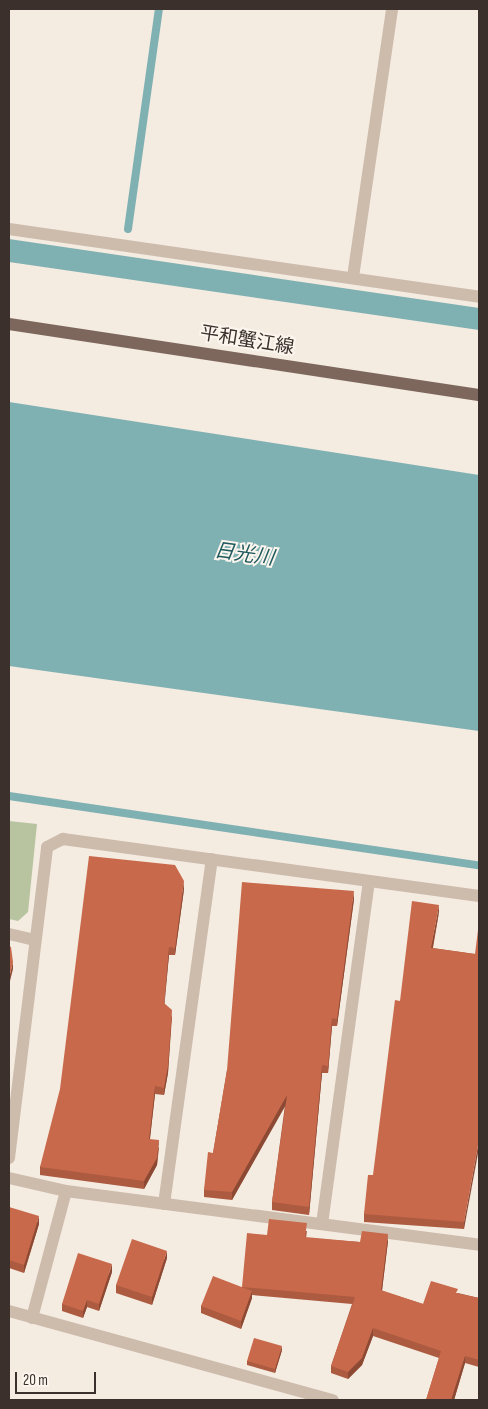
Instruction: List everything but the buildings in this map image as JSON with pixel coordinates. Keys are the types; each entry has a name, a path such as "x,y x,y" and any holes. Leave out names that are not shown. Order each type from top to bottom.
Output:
{"main road":[{"name":"平和蟹江線","path":"9,324 479,395"}],"street":[{"path":"353,277 392,9"},
{"path":"9,229 353,277 479,297"},
{"path":"9,1158 47,847 63,839 479,896"},
{"path":"164,1204 212,860"},
{"path":"322,1224 369,881"},
{"path":"9,934 36,940"},
{"path":"9,1178 66,1191 479,1245"},
{"path":"32,1318 66,1191"},
{"path":"9,1311 333,1400"}],"green space":[{"path":"9,821 37,824 28,912 18,921 9,919"}],"water":[{"path":"9,239 479,308 479,330 9,262"},
{"name":"日光川","path":"9,402 479,475 479,731 9,666"}],"waterway":[{"path":"128,229 159,9"},
{"path":"9,796 479,865"}]}
